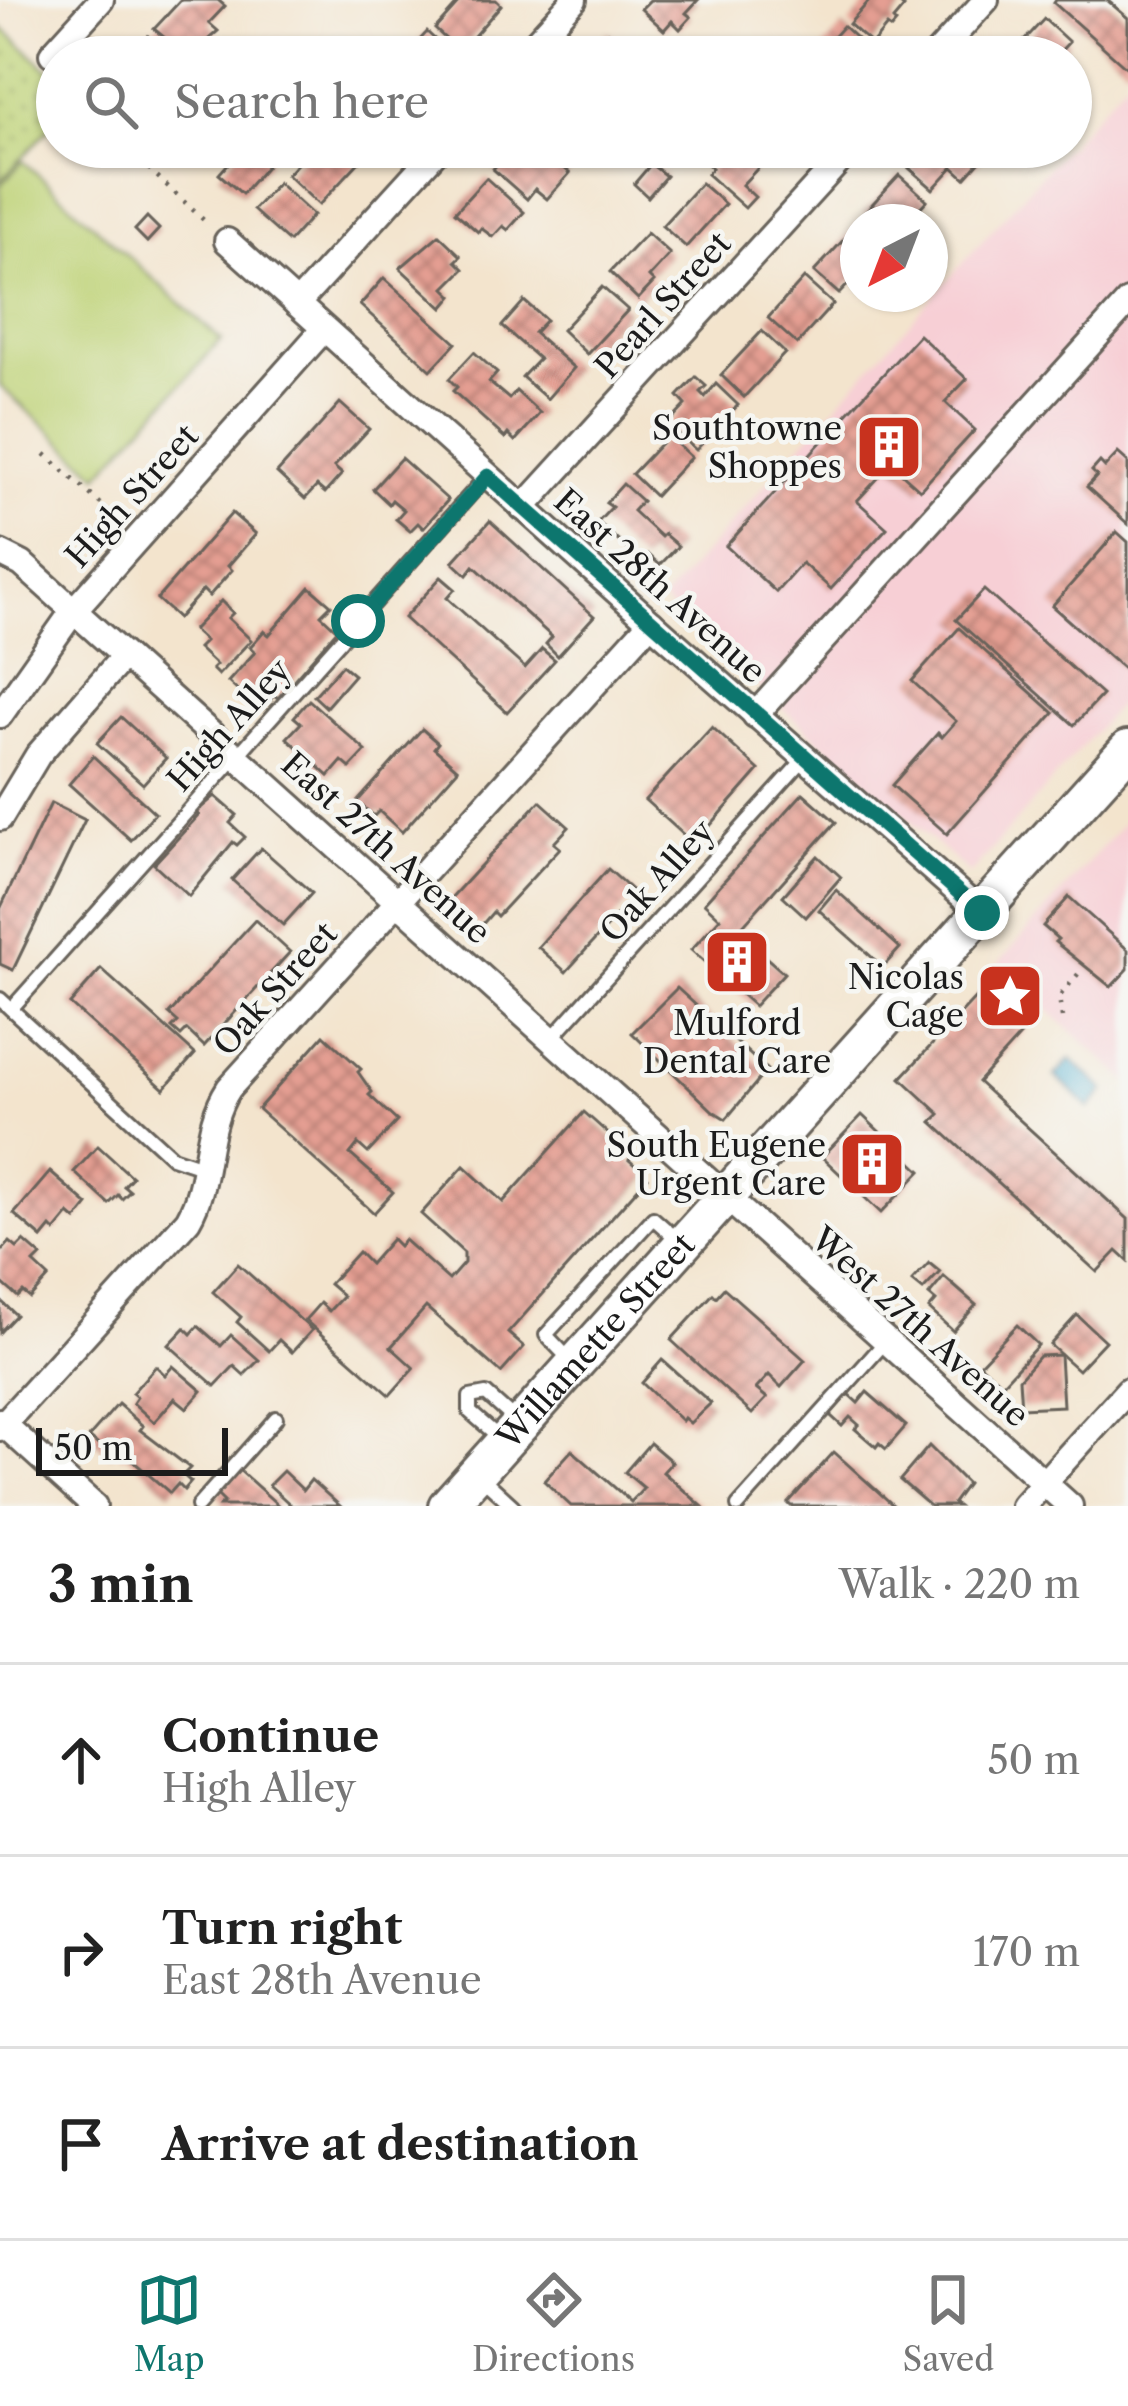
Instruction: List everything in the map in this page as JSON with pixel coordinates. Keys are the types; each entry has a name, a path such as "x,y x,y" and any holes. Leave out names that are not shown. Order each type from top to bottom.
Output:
{"main road":[{"name":"Willamette Street","path":"447,1506 1128,749"}],"street":[{"path":"68,36 101,0"},
{"path":"541,36 574,0"},
{"path":"953,36 986,0"},
{"path":"297,304 421,168"},
{"name":"Pearl Street","path":"523,508 833,168"},
{"name":"East 28th Avenue","path":"226,241 982,913"},
{"path":"754,715 1128,302"},
{"name":"High Street","path":"0,715 74,610 324,329"},
{"name":"East 27th Avenue","path":"0,553 22,564 74,610 726,1197"},
{"name":"Oak Street","path":"1,1424 188,1220 200,1196 211,1125 229,1088 651,622"},
{"path":"0,818 38,755 124,656"},
{"name":"West 27th Avenue","path":"726,1197 1070,1506"},
{"path":"1023,1506 1128,1390"},
{"path":"1,1424 94,1506"}],"lane":[{"name":"High Alley","path":"205,1168 172,1157 6,1004 236,758 488,476"},
{"name":"Oak Alley","path":"550,1040 804,758"},
{"path":"738,1506 886,1341"},
{"path":"198,1506 276,1418"},
{"path":"477,1474 513,1506"}],"path":[{"path":"148,168 226,241"},
{"path":"45,454 138,538"},
{"path":"1062,1018 1059,997 1079,973"}],"shaded area":[{"path":"1128,78 1128,694 970,874 662,601 919,312 948,312 948,280 1047,168 1092,168 1092,118"},
{"path":"1128,818 1128,1081 997,965"}],"green space":[{"path":"0,26 36,58 36,143 0,182"},
{"path":"23,161 221,340 99,475 0,386 0,186"}],"water":[{"path":"1071,1059 1105,1090 1089,1108 1055,1076"}],"building":[{"path":"181,0 218,0 225,6 209,23 218,31 212,36 162,36 154,29"},
{"path":"461,0 496,0 501,5 474,36 443,36 435,29"},
{"path":"650,0 698,0 680,29 672,21 664,30 641,9"},
{"path":"870,0 895,0 904,7 891,29 887,26 879,36 863,36 849,24"},
{"path":"1107,0 1128,18 1128,69 1092,36 1054,3"},
{"path":"1044,19 1062,36 1028,36"},
{"path":"843,26 854,36 834,36"},
{"path":"224,168 265,168 242,194 219,174"},
{"path":"293,168 353,168 319,205 287,175"},
{"path":"564,168 570,173 547,199 535,189 527,199 493,169"},
{"path":"648,168 666,176 648,197 634,184"},
{"path":"712,168 758,168 742,185 755,197 745,208 707,174"},
{"path":"909,168 952,168 933,189"},
{"path":"954,168 974,168 965,178"},
{"path":"899,175 927,200 923,204 872,204"},
{"path":"486,178 524,212 508,230 503,226 493,237 481,228 478,232 455,212"},
{"path":"278,183 313,215 289,242 253,210"},
{"path":"701,183 725,204 686,247 662,226"},
{"path":"147,217 159,229 147,242 135,230"},
{"path":"647,233 670,254 649,277 654,282 638,299 610,272"},
{"path":"439,235 461,256 456,261 464,269 445,288 453,296 443,308 400,268"},
{"path":"840,244 840,293 814,272"},
{"path":"384,278 456,343 431,370 360,305"},
{"path":"804,278 833,304 797,344 768,318"},
{"path":"602,287 628,310 587,354 562,330"},
{"path":"524,301 546,320 534,333 574,368 547,399 522,377 539,359 502,326"},
{"path":"762,331 785,353 744,397 721,375"},
{"name":"Southtowne Shoppes","path":"919,335 967,379 945,402 975,430 920,490 891,464 857,501 887,528 831,589 802,563 776,592 726,546"},
{"path":"474,352 497,373 489,382 509,399 516,391 540,413 515,441 508,434 505,438 453,391 457,387 449,379"},
{"path":"696,377 706,386 700,392 705,397 716,384 738,405 696,450 668,424 686,405 678,396"},
{"path":"340,403 369,429 334,467 342,474 325,493 317,486 305,499 277,473"},
{"path":"668,436 691,457 655,496 632,474"},
{"path":"1118,453 1128,462 1128,524 1087,487 1097,476 1092,471 1100,462 1105,467"},
{"path":"401,458 448,500 423,528 418,523 410,531 396,519 404,510 373,489"},
{"path":"623,484 642,501 633,511 678,546 660,565 649,555 641,562 598,522 612,507 606,503"},
{"path":"232,513 256,534 209,596 203,590 178,618 157,599"},
{"path":"490,521 594,616 558,656 546,644 552,637 474,566 467,575 453,562"},
{"path":"1117,532 1128,542 1128,673 1052,606"},
{"path":"441,577 455,589 447,598 525,668 542,649 555,660 507,712 404,618"},
{"path":"310,587 331,605 321,615 337,630 278,698 274,695 267,704 258,696 251,703 228,682 255,652 250,647 264,631 269,635"},
{"path":"984,590 1102,695 1074,725 956,620"},
{"path":"221,601 233,613 228,618 251,640 218,675 212,669 216,665 198,648 205,641 193,630"},
{"path":"959,628 1054,713 947,834 892,785 938,733 942,737 956,721 912,681"},
{"path":"342,665 354,675 326,707 314,696"},
{"path":"309,700 366,751 350,768 342,761 329,776 287,738 301,723 294,717"},
{"path":"121,717 166,758 143,784 97,743"},
{"path":"712,727 759,770 694,844 645,800"},
{"path":"422,729 438,743 434,748 458,769 402,832 379,811 374,816 357,802"},
{"path":"93,756 155,813 131,840 69,784"},
{"path":"803,793 836,822 737,932 784,973 754,1006 691,950 720,918 704,903"},
{"path":"215,796 237,815 230,823 245,837 237,845 233,842 189,896 154,864"},
{"path":"540,801 569,827 554,843 560,848 497,916 493,912 480,927 450,899"},
{"path":"51,803 85,820 13,970 0,964 0,909"},
{"path":"261,848 312,893 283,925 232,880"},
{"path":"818,856 841,877 806,917 783,896"},
{"path":"608,869 636,894 566,972 538,947"},
{"path":"836,890 900,948 883,967 819,910"},
{"path":"1069,897 1128,950 1128,969 1111,987 1055,942 1058,939 1043,926"},
{"path":"255,920 290,952 204,1046 187,1030 181,1036 172,1028 178,1022 169,1014"},
{"path":"101,969 195,1054 164,1089 70,1004"},
{"path":"994,978 1037,1017 978,1082 1128,1219 1128,1261 1117,1251 1097,1272 932,1122 940,1114 901,1078"},
{"path":"677,988 767,1070 726,1119 632,1033"},
{"path":"324,1035 361,1069 358,1072 372,1092 369,1095 397,1121 368,1153 358,1144 350,1154 393,1192 374,1213 258,1109"},
{"path":"584,1112 632,1155 629,1160 648,1177 508,1333 524,1347 501,1373 426,1307 391,1347 414,1368 390,1395 305,1320 320,1303 329,1311 343,1296 329,1284 358,1252 370,1264 392,1239 399,1246 404,1240 449,1280 464,1263 464,1253 421,1214 464,1166 503,1202"},
{"name":"South Eugene Urgent Care","path":"862,1115 921,1171 881,1213 822,1157"},
{"path":"98,1146 132,1177 124,1186 130,1191 109,1204 74,1172"},
{"path":"50,1172 88,1205 76,1220 69,1214 42,1238 14,1214"},
{"path":"24,1241 41,1256 34,1263 49,1277 30,1298 23,1292 18,1297 0,1281 0,1253 10,1242 17,1248"},
{"path":"929,1263 940,1272 923,1290 912,1281"},
{"path":"238,1264 312,1330 292,1352 279,1340 269,1351 213,1292"},
{"path":"944,1277 976,1305 953,1331 929,1309 936,1301 929,1295"},
{"path":"724,1288 805,1360 781,1387 769,1375 756,1389 767,1398 752,1414 671,1340"},
{"path":"0,1300 16,1315 0,1332"},
{"path":"1077,1315 1105,1341 1078,1370 1050,1345"},
{"path":"1017,1325 1038,1345 1002,1384 980,1364"},
{"path":"198,1326 221,1346 231,1335 259,1360 244,1375 234,1366 215,1386 169,1345 185,1328 191,1334"},
{"path":"1060,1355 1063,1406 1021,1408 1019,1379 1039,1356"},
{"path":"662,1360 711,1403 690,1423 642,1383"},
{"path":"156,1366 165,1375 173,1366 202,1391 187,1408 175,1398 154,1422 133,1403 137,1397 132,1393"},
{"path":"867,1392 906,1426 886,1449 879,1443 876,1447 855,1429 859,1425 850,1417 842,1426 830,1415 848,1394 858,1403"},
{"path":"118,1404 143,1426 140,1430 190,1468 183,1475 191,1482 184,1490 178,1484 170,1493 127,1456 129,1450 123,1457 116,1451 111,1456 89,1437"},
{"path":"650,1443 672,1462 663,1472 702,1506 571,1506 544,1481 572,1450 631,1502 644,1488 625,1472"},
{"path":"929,1446 967,1484 953,1503 957,1506 930,1506 900,1480"},
{"path":"834,1452 894,1506 791,1506 788,1503"},
{"path":"239,1470 279,1506 220,1506 224,1502 217,1495"},
{"path":"283,1471 303,1490 311,1480 340,1506 292,1506 269,1485"}],"place":[{"name":"Southtowne Shoppes","path":"889,447"},
{"name":"Mulford Dental Care","path":"737,962"},
{"name":"Nicolas Cage","path":"1010,996"},
{"name":"South Eugene Urgent Care","path":"872,1164"}],"route":[{"path":"358,621 488,476 982,913"}]}
